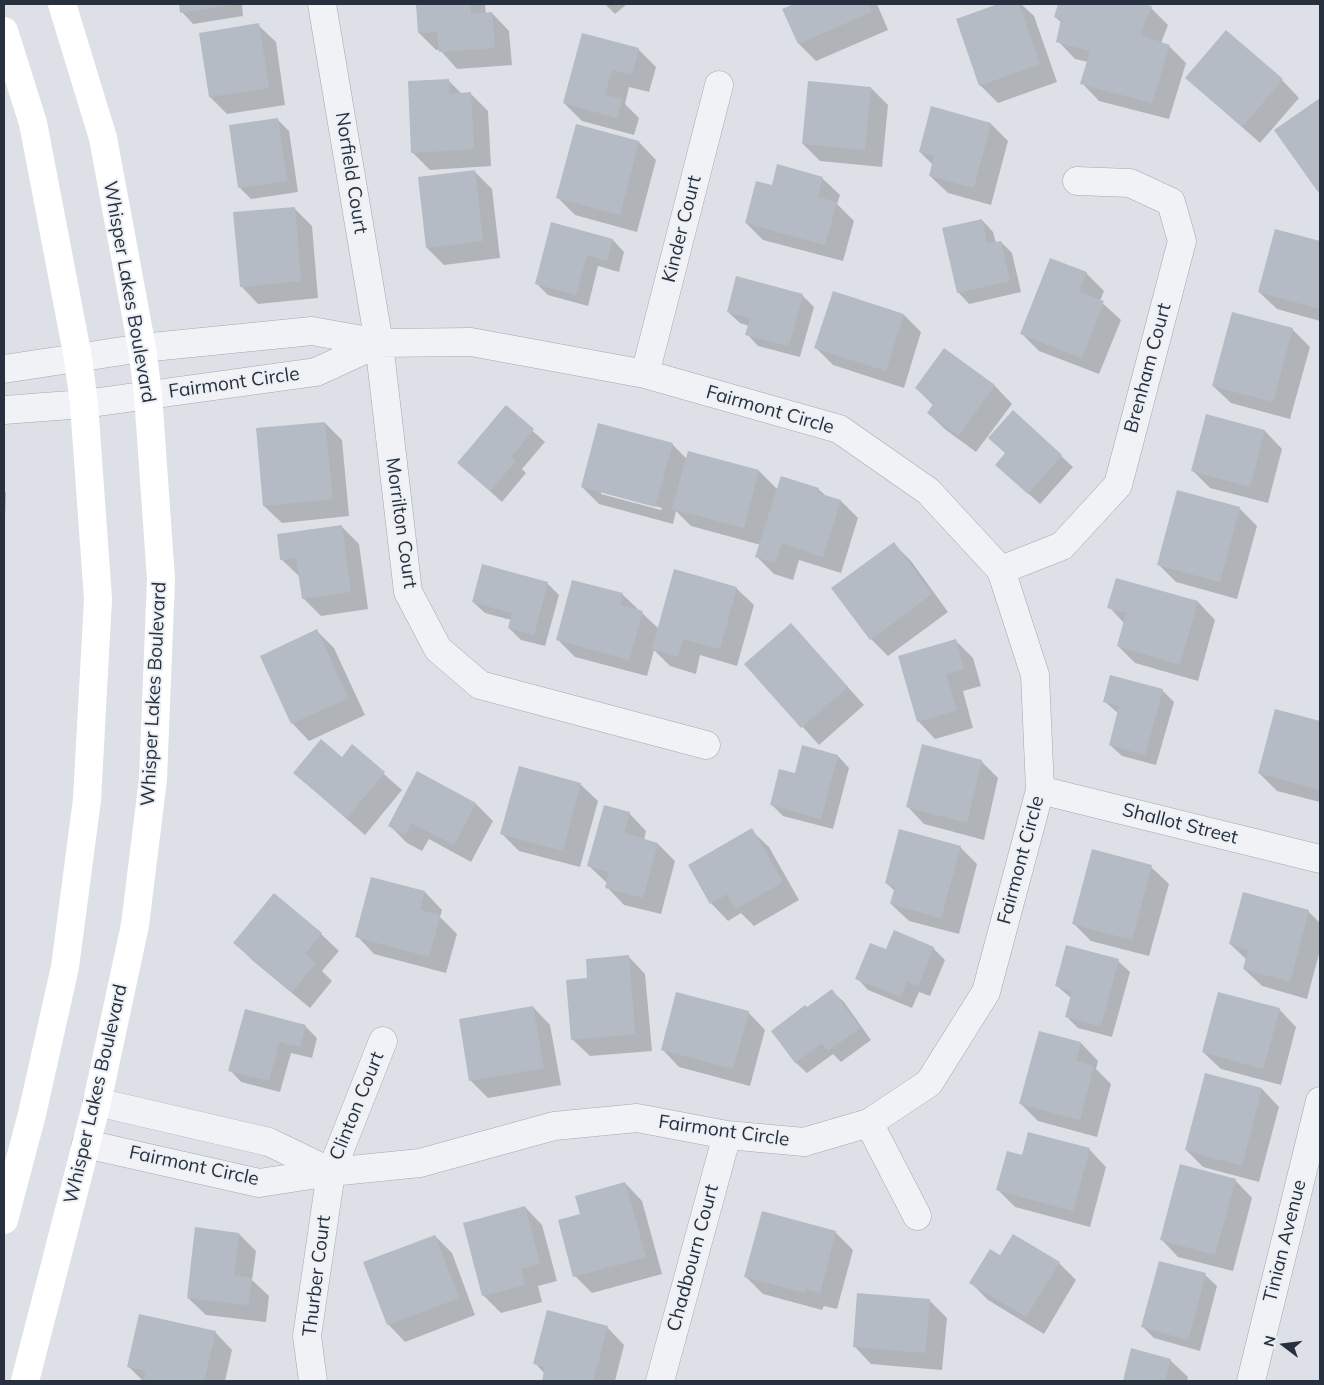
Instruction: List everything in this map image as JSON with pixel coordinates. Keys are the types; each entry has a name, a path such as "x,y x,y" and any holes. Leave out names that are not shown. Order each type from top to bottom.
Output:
{"street":[{"name":"Whisper Lakes Boulevard","path":"25,1381 97,1102 135,925 153,778 161,579 148,395 142,348 103,138 62,4"},
{"name":"Norfield Court","path":"322,4 379,343"},
{"path":"4,31 33,123 78,358 84,404 98,599 87,800 65,967 32,1114 4,1220"},
{"name":"Kinder Court","path":"645,374 719,85"},
{"name":"Brenham Court","path":"1001,570 1062,546 1118,485 1182,241 1171,202 1130,183 1077,181"},
{"name":"Fairmont Circle","path":"4,369 142,348 312,331 379,343 471,342 645,374 839,429 928,491 1001,570 1034,675 1040,790 986,992 929,1083 869,1123 804,1142 727,1135 637,1118 554,1126 420,1163 331,1172 260,1183 86,1144"},
{"name":"Fairmont Circle","path":"4,410 84,404 316,372 379,343"},
{"name":"Morrilton Court","path":"379,343 408,592 438,649 480,684 706,745"},
{"name":"Shallot Street","path":"1040,790 1320,859"},
{"name":"Clinton Court","path":"331,1172 383,1041"},
{"name":"Tinian Avenue","path":"1251,1381 1310,1181 1320,1101"},
{"name":"Fairmont Circle","path":"97,1102 269,1142 331,1172"},
{"path":"869,1123 917,1216"},
{"name":"Chadbourn Court","path":"660,1381 727,1135"},
{"name":"Thurber Court","path":"313,1381 307,1336 331,1172"}],"building":[{"path":"179,4 231,4 231,5 180,13"},
{"path":"416,4 470,4 471,14 492,12 495,48 439,52 437,32 418,33"},
{"path":"794,4 868,4 872,12 798,44 782,9"},
{"path":"998,4 1019,4 1040,64 979,86 956,19"},
{"path":"1058,4 1141,4 1152,6 1140,35 1170,45 1152,103 1080,84 1090,51 1056,42 1061,19 1054,17"},
{"path":"259,23 269,88 209,97 199,33"},
{"path":"1226,30 1283,79 1242,127 1185,78"},
{"path":"582,33 639,48 632,75 612,70 605,95 622,99 617,118 563,103"},
{"path":"449,79 450,94 471,92 474,149 411,153 408,81"},
{"path":"808,81 871,87 865,150 802,144"},
{"path":"1320,98 1320,190 1318,192 1274,130"},
{"path":"931,106 991,123 974,188 929,176 934,156 919,152"},
{"path":"278,118 287,181 238,188 229,125"},
{"path":"576,124 639,141 620,215 556,198"},
{"path":"777,164 823,177 818,197 837,202 825,245 745,223 756,181 772,185"},
{"path":"475,170 483,241 426,248 418,177"},
{"path":"295,207 301,281 240,287 233,212"},
{"path":"982,219 987,243 1001,241 1010,281 957,293 942,228"},
{"path":"551,222 613,239 607,261 587,255 576,295 535,284"},
{"path":"1275,229 1320,241 1320,309 1258,292"},
{"path":"1050,258 1087,272 1079,292 1104,301 1082,358 1020,334"},
{"path":"736,276 803,294 789,346 745,335 750,318 727,312"},
{"path":"833,291 904,314 886,371 814,348"},
{"path":"1232,312 1293,328 1273,402 1212,386"},
{"path":"944,348 995,385 958,436 927,413 934,403 915,388"},
{"path":"506,405 534,429 511,457 516,461 490,491 457,463"},
{"path":"1013,410 1062,455 1028,494 995,465 1005,453 988,438"},
{"path":"1206,414 1265,430 1250,487 1191,471"},
{"path":"325,422 333,499 263,506 256,428"},
{"path":"598,423 673,443 655,507 581,487"},
{"path":"688,451 759,470 744,528 672,509"},
{"path":"781,476 819,488 818,493 841,500 823,557 782,543 775,563 755,557"},
{"path":"1177,490 1240,507 1220,582 1157,565"},
{"path":"342,525 351,592 302,599 296,558 280,560 277,534"},
{"path":"894,542 932,594 870,640 831,588"},
{"path":"482,564 548,582 534,635 508,628 512,613 472,602"},
{"path":"674,569 737,587 720,649 683,639 678,657 652,649"},
{"path":"1116,578 1198,601 1180,665 1117,646 1126,613 1107,608"},
{"path":"572,580 623,593 620,605 643,611 629,660 556,640"},
{"path":"791,623 848,687 801,728 744,664"},
{"path":"317,629 348,698 291,724 260,656"},
{"path":"956,639 964,669 946,674 957,710 917,722 898,656"},
{"path":"1110,675 1163,689 1145,755 1109,745 1119,706 1103,702"},
{"path":"1275,709 1320,721 1320,790 1258,773"},
{"path":"321,739 342,757 352,744 385,772 347,818 293,773"},
{"path":"922,744 982,760 967,823 906,807"},
{"path":"802,745 838,755 821,819 770,805 779,769 795,773"},
{"path":"519,766 581,783 563,851 500,834"},
{"path":"417,771 476,803 454,845 411,823 405,835 388,826"},
{"path":"604,805 630,812 624,833 658,843 643,898 605,888 609,872 587,866"},
{"path":"752,828 783,882 736,909 727,894 710,904 688,865"},
{"path":"899,829 961,846 941,918 890,904 895,886 885,883"},
{"path":"1092,849 1152,865 1132,940 1072,924"},
{"path":"371,877 425,891 420,910 440,915 429,957 355,937"},
{"path":"1243,892 1309,910 1290,982 1243,969 1248,950 1229,944"},
{"path":"274,893 322,933 305,954 316,963 292,992 233,943"},
{"path":"894,930 934,947 918,986 907,981 901,997 855,979 870,943 886,949"},
{"path":"1066,945 1119,959 1101,1026 1065,1017 1072,991 1055,986"},
{"path":"629,955 635,1034 571,1040 566,980 587,978 586,959"},
{"path":"832,989 860,1028 828,1051 822,1043 795,1063 771,1031 805,1005 807,1007"},
{"path":"676,992 749,1011 733,1069 661,1050"},
{"path":"1218,992 1280,1008 1263,1069 1202,1052"},
{"path":"533,1006 544,1068 469,1081 459,1019"},
{"path":"245,1009 306,1025 300,1047 279,1042 269,1081 228,1071"},
{"path":"1039,1031 1081,1042 1076,1061 1094,1066 1080,1120 1019,1104"},
{"path":"1205,1073 1262,1088 1242,1166 1185,1150"},
{"path":"1028,1132 1090,1148 1073,1211 996,1190 1007,1151 1022,1155"},
{"path":"1180,1164 1236,1179 1215,1255 1160,1240"},
{"path":"625,1182 646,1257 573,1277 558,1220 580,1214 575,1196"},
{"path":"525,1206 540,1264 521,1269 525,1285 482,1296 463,1223"},
{"path":"762,1211 836,1231 820,1293 806,1289 805,1293 744,1277"},
{"path":"195,1227 239,1233 234,1275 252,1278 248,1305 187,1298"},
{"path":"1013,1234 1060,1262 1026,1317 969,1283 990,1249 1000,1255"},
{"path":"435,1235 459,1298 387,1325 363,1262"},
{"path":"1159,1261 1206,1273 1188,1340 1141,1327"},
{"path":"857,1293 930,1299 925,1353 853,1347"},
{"path":"547,1310 608,1326 593,1381 542,1381 545,1367 533,1364"},
{"path":"139,1314 216,1331 204,1381 144,1381 146,1371 127,1367"},
{"path":"1131,1348 1171,1359 1165,1381 1123,1381"}]}
